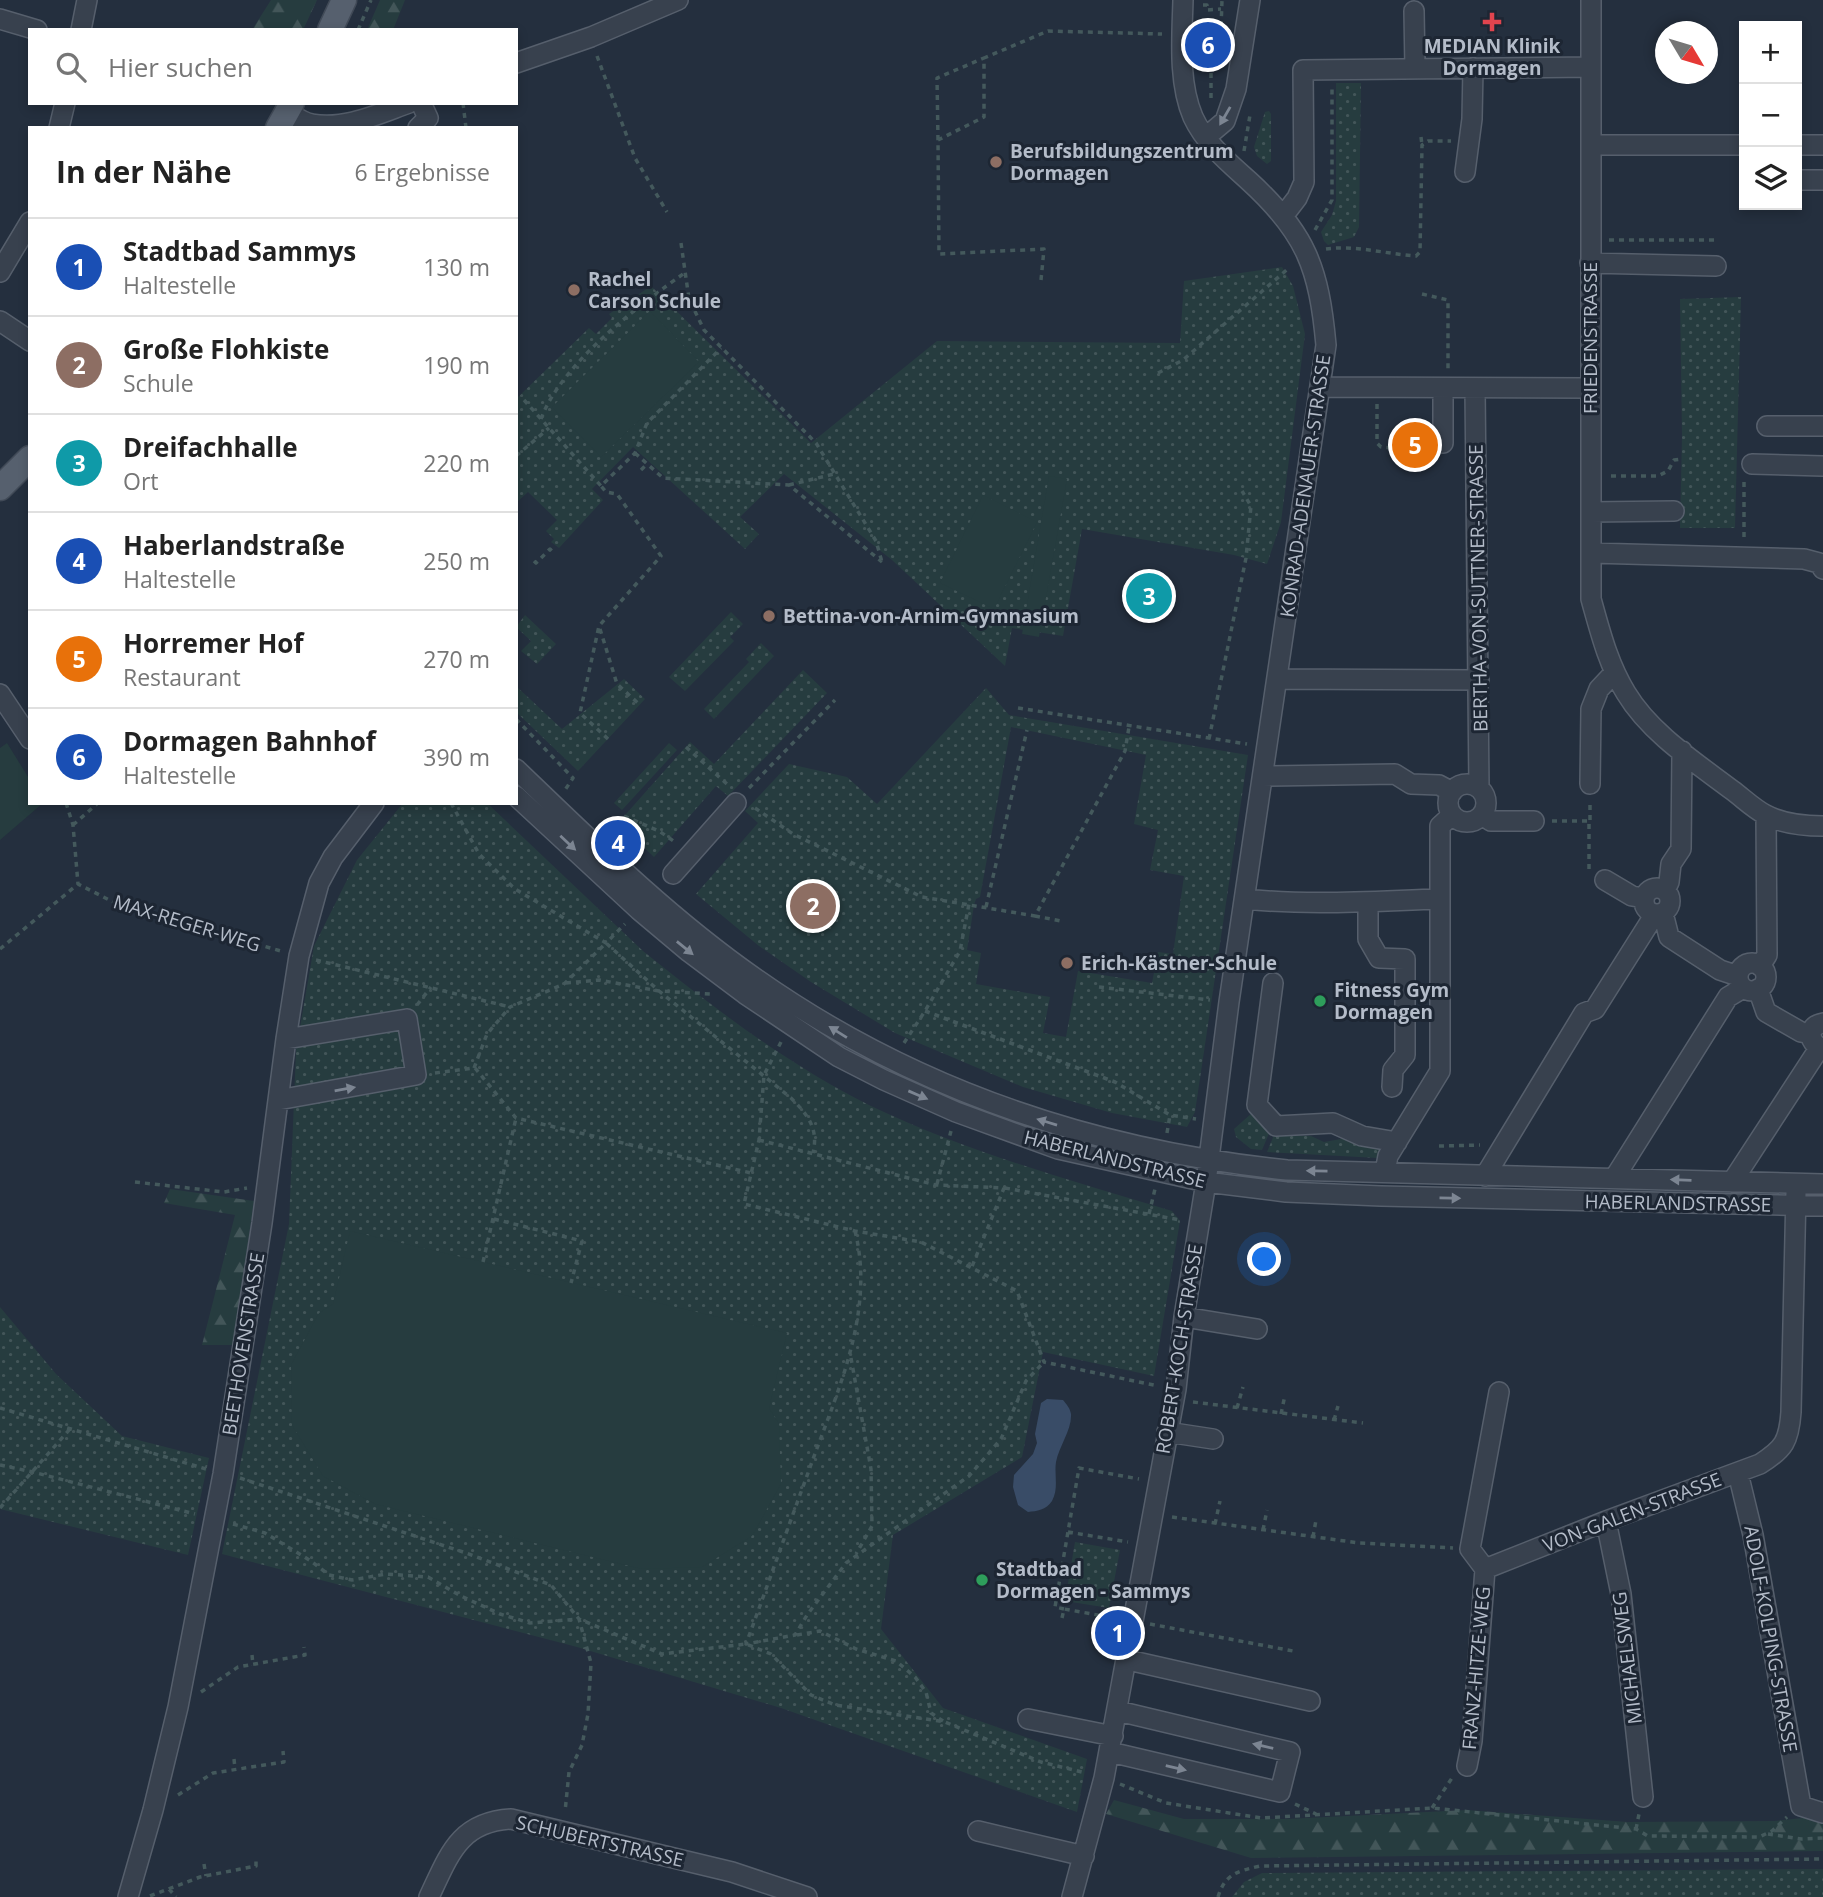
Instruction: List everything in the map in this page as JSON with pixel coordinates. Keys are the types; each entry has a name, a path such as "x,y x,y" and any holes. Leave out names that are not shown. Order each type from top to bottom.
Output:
{"main road":[{"path":"331,28 344,0"},
{"path":"0,488 28,460"}],"street":[{"path":"81,28 87,0"},
{"path":"518,62 590,37 678,0"},
{"name":"KONRAD-ADENAUER-STRASSE","path":"1183,0 1186,98 1194,120 1219,153 1284,215 1307,252 1317,279 1323,308 1326,345 1208,1161"},
{"path":"1206,137 1225,121 1236,89 1250,0"},
{"name":"FRIEDENSTRASSE","path":"1591,0 1591,598 1614,673 1628,697 1657,730 1766,816 1800,826 1823,826"},
{"path":"1414,11 1415,69"},
{"path":"0,19 30,28"},
{"path":"1284,215 1304,183 1303,70 1591,67"},
{"path":"1465,172 1472,119 1473,68"},
{"path":"62,126 65,105"},
{"path":"286,114 310,124 335,125 358,121 403,105"},
{"path":"420,126 428,118 422,105"},
{"path":"1591,145 1739,145"},
{"path":"1802,145 1823,145"},
{"path":"1802,180 1823,180"},
{"path":"0,272 28,228"},
{"path":"1590,263 1716,266"},
{"path":"0,321 28,340"},
{"path":"1320,387 1590,388"},
{"path":"1443,443 1446,388"},
{"name":"BERTHA-VON-SUTTNER-STRASSE","path":"1475,388 1479,788 1485,798 1482,815"},
{"path":"1767,426 1823,426"},
{"path":"1748,471 1823,466"},
{"path":"1591,512 1674,511"},
{"path":"1592,553 1804,559 1819,563 1823,569"},
{"path":"1590,784 1591,709 1599,690 1614,673"},
{"path":"1277,679 1479,680"},
{"path":"0,694 28,736"},
{"path":"1485,1176 1584,1013 1595,1009 1654,908 1670,902 1665,890 1671,864 1681,849 1682,751"},
{"name":"HABERLANDSTRASSE","path":"518,771 720,953 802,1009 851,1040 892,1061 963,1093 1021,1114 1090,1134 1208,1161 1287,1170 1823,1184"},
{"path":"1263,776 1395,774 1411,784 1439,785 1452,792"},
{"path":"1479,788 1462,785 1452,792 1448,803 1452,814 1467,822 1482,815 1491,821 1534,821"},
{"name":"HABERLANDSTRASSE","path":"518,798 639,910 745,994 839,1057 956,1112 1058,1149 1206,1182 1286,1192 1823,1206"},
{"path":"673,874 738,800"},
{"name":"BEETHOVENSTRASSE","path":"128,1897 178,1707 223,1474 299,956 319,883 341,846 372,805"},
{"path":"1385,1172 1388,1156 1440,1071 1440,826 1452,814"},
{"path":"1746,984 1766,978 1760,966 1767,955 1766,816"},
{"path":"1605,880 1654,908 1669,937 1746,984 1766,1012 1801,1032 1819,1038"},
{"path":"1245,900 1284,904 1368,904 1440,899"},
{"path":"1368,904 1368,939 1379,958 1405,959 1405,1055 1393,1070 1392,1087"},
{"path":"1273,983 1257,1105 1276,1126 1333,1123 1362,1136 1397,1142"},
{"name":"HABERLANDSTRASSE","path":"1615,1177 1728,997 1746,984"},
{"path":"278,1100 416,1075 407,1018 286,1039"},
{"name":"HABERLANDSTRASSE","path":"1732,1182 1819,1038"},
{"name":"ROBERT-KOCH-STRASSE","path":"1072,1897 1104,1778 1128,1660 1175,1394 1208,1161"},
{"path":"1795,1205 1796,1184"},
{"name":"VON-GALEN-STRASSE","path":"1485,1569 1738,1473 1778,1453 1790,1433 1795,1205"},
{"path":"1184,1317 1257,1329"},
{"path":"1485,1569 1470,1549 1499,1392"},
{"path":"1167,1432 1213,1439"},
{"name":"ADOLF-KOLPING-STRASSE","path":"1738,1473 1753,1535 1801,1806"},
{"name":"MICHAELSWEG","path":"1606,1521 1621,1594 1643,1797"},
{"name":"FRANZ-HITZE-WEG","path":"1467,1766 1472,1741 1485,1569"},
{"path":"1128,1660 1310,1701"},
{"path":"1028,1719 1280,1792 1290,1752 1118,1711"},
{"path":"1801,1806 1823,1813"},
{"name":"SCHUBERTSTRASSE","path":"429,1897 451,1850 462,1837 477,1826 493,1820 512,1819 732,1872 807,1897"},
{"path":"978,1831 1084,1856"}],"path":[{"path":"359,28 371,0"},
{"path":"1203,5 1207,5 1207,10 1222,9"},
{"path":"1041,280 1044,249 939,254 937,78 1048,31 1183,35"},
{"path":"590,37 635,158 667,212"},
{"path":"1205,48 1211,48"},
{"path":"938,140 984,117 984,58"},
{"path":"1158,373 1183,359 1307,252 1316,228 1332,200 1332,70"},
{"path":"463,105 466,126"},
{"path":"1307,252 1343,247 1416,256 1420,252 1421,137"},
{"path":"1422,145 1428,141 1468,141"},
{"path":"1416,182 1422,182"},
{"path":"1590,241 1718,240"},
{"path":"681,243 689,299 704,330 816,443 876,541 882,562 789,485"},
{"path":"541,419 563,381 603,338 638,306 686,272"},
{"path":"1422,294 1448,300 1446,388"},
{"path":"601,486 635,453 647,423 721,348"},
{"path":"1377,388 1377,443 1381,447 1394,447"},
{"path":"524,400 606,492 617,494 661,556 599,626 580,713 608,739"},
{"path":"518,454 549,428"},
{"path":"635,453 663,478 789,485 834,474"},
{"path":"1591,476 1658,476 1668,471 1674,460 1681,459"},
{"path":"641,470 647,464"},
{"path":"1744,557 1748,471"},
{"path":"1209,739 1246,558 1251,506 1242,491"},
{"path":"540,568 535,562 550,549 554,554"},
{"path":"599,626 617,684 639,705"},
{"path":"738,800 835,700"},
{"path":"1018,708 1266,747"},
{"path":"518,721 573,778"},
{"path":"1035,916 1125,751 1129,727"},
{"path":"986,907 1027,730"},
{"path":"686,747 738,800 793,834 922,897 1061,921"},
{"path":"0,949 78,884 73,825 67,805"},
{"path":"73,825 96,805"},
{"path":"452,805 479,854 515,889 606,943 659,991 764,1074 810,1118 815,1144 813,1153"},
{"path":"624,816 659,831 692,853"},
{"path":"1534,821 1590,821 1588,870 1605,880"},
{"name":"MAX-REGER-WEG","path":"78,884 123,908 299,956 510,1007"},
{"path":"892,1061 925,1012 960,951 969,904"},
{"path":"564,984 639,910"},
{"path":"474,1068 487,1034 510,1007 564,984 599,980 659,991 745,994"},
{"path":"1099,987 1229,1002"},
{"path":"925,1012 1115,1082 1170,1115 1213,1122"},
{"path":"791,1025 764,1074 760,1140 744,1204 855,1231 921,1242 1017,1291 1044,1362"},
{"path":"416,1075 474,1068"},
{"path":"474,1068 516,1118 751,1173"},
{"path":"936,1185 956,1112"},
{"path":"483,1262 516,1118"},
{"path":"760,1140 936,1185 1004,1188 1199,1223"},
{"path":"1439,1146 1504,1145"},
{"path":"135,1181 224,1192 267,1185"},
{"path":"971,1269 1004,1188"},
{"path":"494,1219 582,1241 571,1283"},
{"path":"746,1644 851,1356 861,1286 860,1253 855,1231"},
{"path":"851,1356 871,1469 872,1526 855,1556"},
{"path":"1044,1362 1237,1408 1363,1423"},
{"path":"795,1635 846,1563 970,1476 1001,1439 1026,1381 1044,1362"},
{"path":"1237,1408 1243,1387"},
{"path":"1281,1414 1285,1395"},
{"path":"1334,1420 1338,1406"},
{"path":"0,1408 223,1474 466,1553 551,1585 579,1619 591,1663 588,1714 582,1745 569,1772 563,1831"},
{"path":"0,1508 70,1429"},
{"path":"0,1465 265,1533 312,1561 329,1575 352,1580 386,1574 428,1577 500,1614 530,1623 579,1619 662,1654 746,1644 820,1631 856,1649 896,1661 915,1677 926,1692 931,1713 945,1722 1041,1762 1104,1778 1166,1803 1261,1818 1432,1808 1636,1829 1648,1836 1718,1838 1759,1837 1768,1834 1801,1806"},
{"path":"1095,1614 1055,1607 1079,1468 1158,1482"},
{"path":"1215,1524 1220,1501"},
{"path":"1263,1530 1267,1510"},
{"path":"1153,1515 1359,1543 1470,1549"},
{"path":"1313,1537 1316,1520"},
{"path":"1068,1532 1147,1546"},
{"path":"1062,1618 1064,1609"},
{"path":"1134,1621 1293,1651"},
{"path":"746,1644 771,1654 811,1695 835,1705 945,1722"},
{"path":"178,1707 238,1667 305,1655 304,1647"},
{"path":"252,1655 253,1665"},
{"path":"153,1810 213,1773 284,1762 283,1751"},
{"path":"233,1759 235,1769"},
{"path":"1432,1808 1449,1780 1467,1766"},
{"path":"1280,1792 1289,1801 1318,1815"},
{"path":"1768,1834 1801,1839 1823,1838"},
{"path":"148,1897 206,1876 256,1866 256,1857"},
{"path":"1218,1897 1220,1888 1234,1872 1260,1866 1823,1859"},
{"path":"204,1864 206,1876"},
{"path":"169,1889 176,1897"}],"green space":[{"path":"271,0 317,0 304,28 253,28"},
{"path":"380,0 405,0 394,28 368,28"},
{"path":"1336,83 1361,83 1359,227 1354,237 1328,245 1321,232 1332,215 1336,201"},
{"path":"1269,111 1271,161 1267,164 1257,156 1254,147 1265,112"},
{"path":"1282,267 1293,286 1305,334 1281,522 1267,564 1234,555 1082,529 1063,636 1012,628 1005,666 892,560 784,474 740,517 759,534 745,549 633,447 592,489 603,500 559,548 551,542 554,539 546,531 557,520 528,492 518,501 518,397 589,328 596,334 612,318 609,314 651,286 811,443 937,341 1180,343 1184,281"},
{"path":"1741,297 1735,528 1680,528 1680,299"},
{"path":"650,311 699,362 601,457 552,407"},
{"path":"1049,476 1067,479 1039,637 1022,634"},
{"path":"983,495 1037,522 994,609 940,583"},
{"path":"731,612 743,624 730,637 734,641 685,691 669,677"},
{"path":"525,615 556,644 537,664 521,651 531,641 518,629"},
{"path":"761,643 774,656 714,719 704,709 749,662 746,659"},
{"path":"803,670 827,693 728,796 716,786 654,857 618,823 690,742 714,764"},
{"path":"624,679 645,699 578,771 518,714 518,688 562,729"},
{"path":"986,688 1009,715 1248,755 1195,1112 1187,1127 1112,1113 1023,1087 895,1033 811,982 759,946 696,894 758,823 745,811 789,764 847,777 877,804","holes":["1011,727 1146,755 1134,824 1158,830 1150,870 1184,876 1173,954 1158,952 1152,983 1078,971 1066,1037 1043,1033 1050,997 976,984 981,953 967,950 974,905 980,897"]},
{"path":"7,743 28,777 28,805 41,805 0,840 0,748"},
{"path":"669,743 677,750 622,810 614,803"},
{"path":"401,805 489,805 643,951 753,1034 810,1072 871,1106 944,1137 1019,1164 1172,1211 1180,1221 1154,1376 1043,1352 1022,1457 893,1535 881,1629 943,1708 1087,1759 1077,1812 781,1708 577,1647 222,1554 289,1224 296,1051 314,946 357,860"},
{"path":"1252,1113 1270,1131 1262,1150 1251,1149 1236,1137 1234,1129"},
{"path":"1274,1135 1311,1136 1324,1142 1352,1137 1383,1144 1378,1158 1267,1152"},
{"path":"170,1189 254,1201 233,1345 202,1345 235,1215 164,1203"},
{"path":"350,1231 787,1333 769,1408 779,1424 781,1484 752,1536 702,1567 642,1569 375,1504 323,1476 292,1425 291,1365 319,1313 333,1304"},
{"path":"0,1307 56,1374 122,1436 209,1458 188,1555 0,1509"},
{"path":"1075,1542 1120,1550 1109,1608 1065,1601"},
{"path":"1114,1800 1184,1819 1287,1819 1467,1810 1628,1822 1774,1821 1823,1816 1823,1851 1251,1858 1106,1814"},
{"path":"1823,1869 1823,1897 1232,1897 1244,1882 1262,1873"}],"water":[{"path":"1047,1399 1063,1400 1070,1410 1071,1420 1056,1462 1056,1486 1052,1501 1044,1508 1028,1512 1018,1505 1013,1487 1014,1475 1033,1454 1037,1443 1035,1434 1041,1403"}],"place":[{"name":"MEDIAN Klinik Dormagen","path":"1492,22"},
{"name":"Dormagen Bahnhof","path":"1208,45"},
{"name":"Berufsbildungszentrum Dormagen","path":"996,162"},
{"name":"Rachel Carson Schule","path":"574,290"},
{"name":"Horremer Hof","path":"1415,445"},
{"name":"Dreifachhalle","path":"1149,596"},
{"name":"Bettina-von-Arnim-Gymnasium","path":"769,616"},
{"name":"Haberlandstraße","path":"618,843"},
{"name":"Große Flohkiste","path":"813,906"},
{"name":"Erich-Kästner-Schule","path":"1067,963"},
{"name":"Fitness Gym Dormagen","path":"1320,1001"},
{"name":"Stadtbad Dormagen - Sammys","path":"982,1580"},
{"name":"Stadtbad Sammys","path":"1118,1633"}]}
